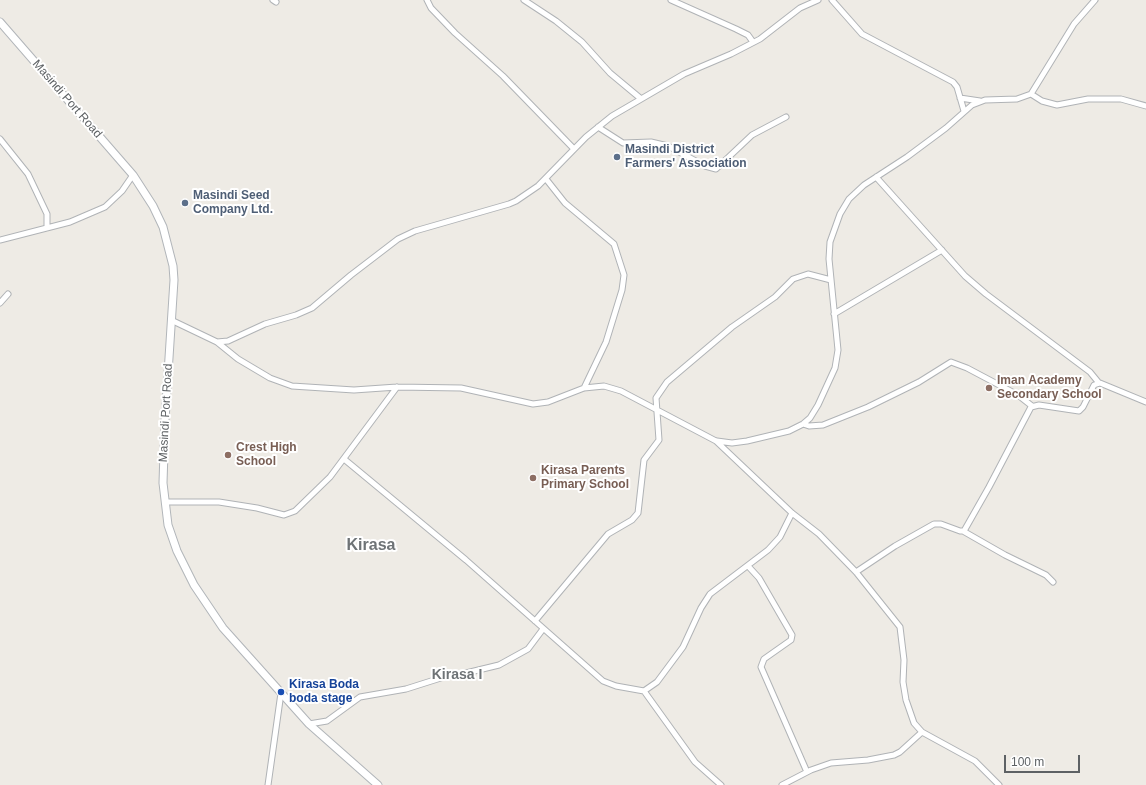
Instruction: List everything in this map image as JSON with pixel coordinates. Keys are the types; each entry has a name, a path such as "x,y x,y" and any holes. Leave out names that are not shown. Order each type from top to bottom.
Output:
{"main road":[{"name":"Masindi Port Road","path":"0,22 133,175 153,206 167,238 173,266 174,280 165,420 163,483 168,525 177,551 194,585 216,619 309,724 378,785"}],"street":[{"path":"427,0 431,8 455,33 503,76 574,149"},
{"path":"524,0 556,21 582,42 610,73 640,98"},
{"path":"671,0 748,35 754,42"},
{"path":"217,342 228,340 264,324 296,315 312,308 351,275 398,239 414,231 509,204 538,186 598,127 640,98 684,74 731,54 754,42 769,33 800,8 818,0"},
{"path":"832,0 862,34 952,81 957,87 964,111"},
{"path":"960,98 981,101 1017,99 1031,94 1074,24 1095,0"},
{"path":"1031,94 1042,101 1057,105 1088,99 1121,99 1146,106"},
{"path":"716,441 732,443 747,441 789,431 803,424 810,418 829,383 837,361 829,250 831,236 838,219 849,199 864,185 946,128 964,111 981,101"},
{"path":"598,127 623,143 651,142 668,146 705,166 716,169 752,135 786,117"},
{"path":"0,138 28,174 47,214 47,228"},
{"path":"0,240 70,222 105,207 122,191 133,175"},
{"path":"876,177 976,286 1090,372 1099,383 1146,402"},
{"path":"546,179 565,203 614,244 624,275 622,290 606,342 584,388"},
{"path":"834,314 942,250"},
{"path":"535,621 608,534 632,520 638,513 644,460 659,440 656,398 667,382 732,327 775,296 793,279 808,274 831,280"},
{"path":"0,303 8,294"},
{"path":"171,320 217,342 238,359 270,378 292,386 354,390 397,387 461,388 533,404 548,402 584,388 594,386 612,387 716,441 757,482 792,513 819,534 856,572 900,627 904,660 903,682 906,700 914,723 922,732 975,761 999,785"},
{"path":"803,424 809,426 823,425 868,407 919,382 951,362 967,368 1018,395 1032,406 1039,405 1079,411 1083,407 1093,386 1099,383"},
{"path":"165,502 219,502 257,508 284,515 295,511 330,477 397,387"},
{"path":"963,531 971,520 1032,406"},
{"path":"344,459 466,560 604,681 616,686 644,691 695,762 721,785"},
{"path":"644,691 657,682 683,647 701,608 710,594 768,550 780,538 792,513"},
{"path":"856,572 895,546 934,524 941,524 963,531 1005,556 1046,575 1053,582"},
{"path":"748,566 759,578 790,630 791,640 764,659 761,667 807,772"},
{"path":"309,724 327,721 360,697 406,689 447,676 498,665 528,649 543,629"},
{"path":"268,785 281,693"},
{"path":"782,785 807,772 831,763 862,761 894,755 900,752 922,732"}],"place":[{"name":"Masindi District Farmers' Association","path":"617,157"},
{"name":"Masindi Seed Company Ltd.","path":"185,203"},
{"name":"Iman Academy Secondary School","path":"989,388"},
{"name":"Crest High School","path":"228,455"},
{"name":"Kirasa Parents Primary School","path":"533,478"},
{"name":"Kirasa Boda boda stage","path":"281,692"}],"district":[{"name":"Kirasa","path":"371,546"},
{"name":"Kirasa I","path":"457,675"}]}
